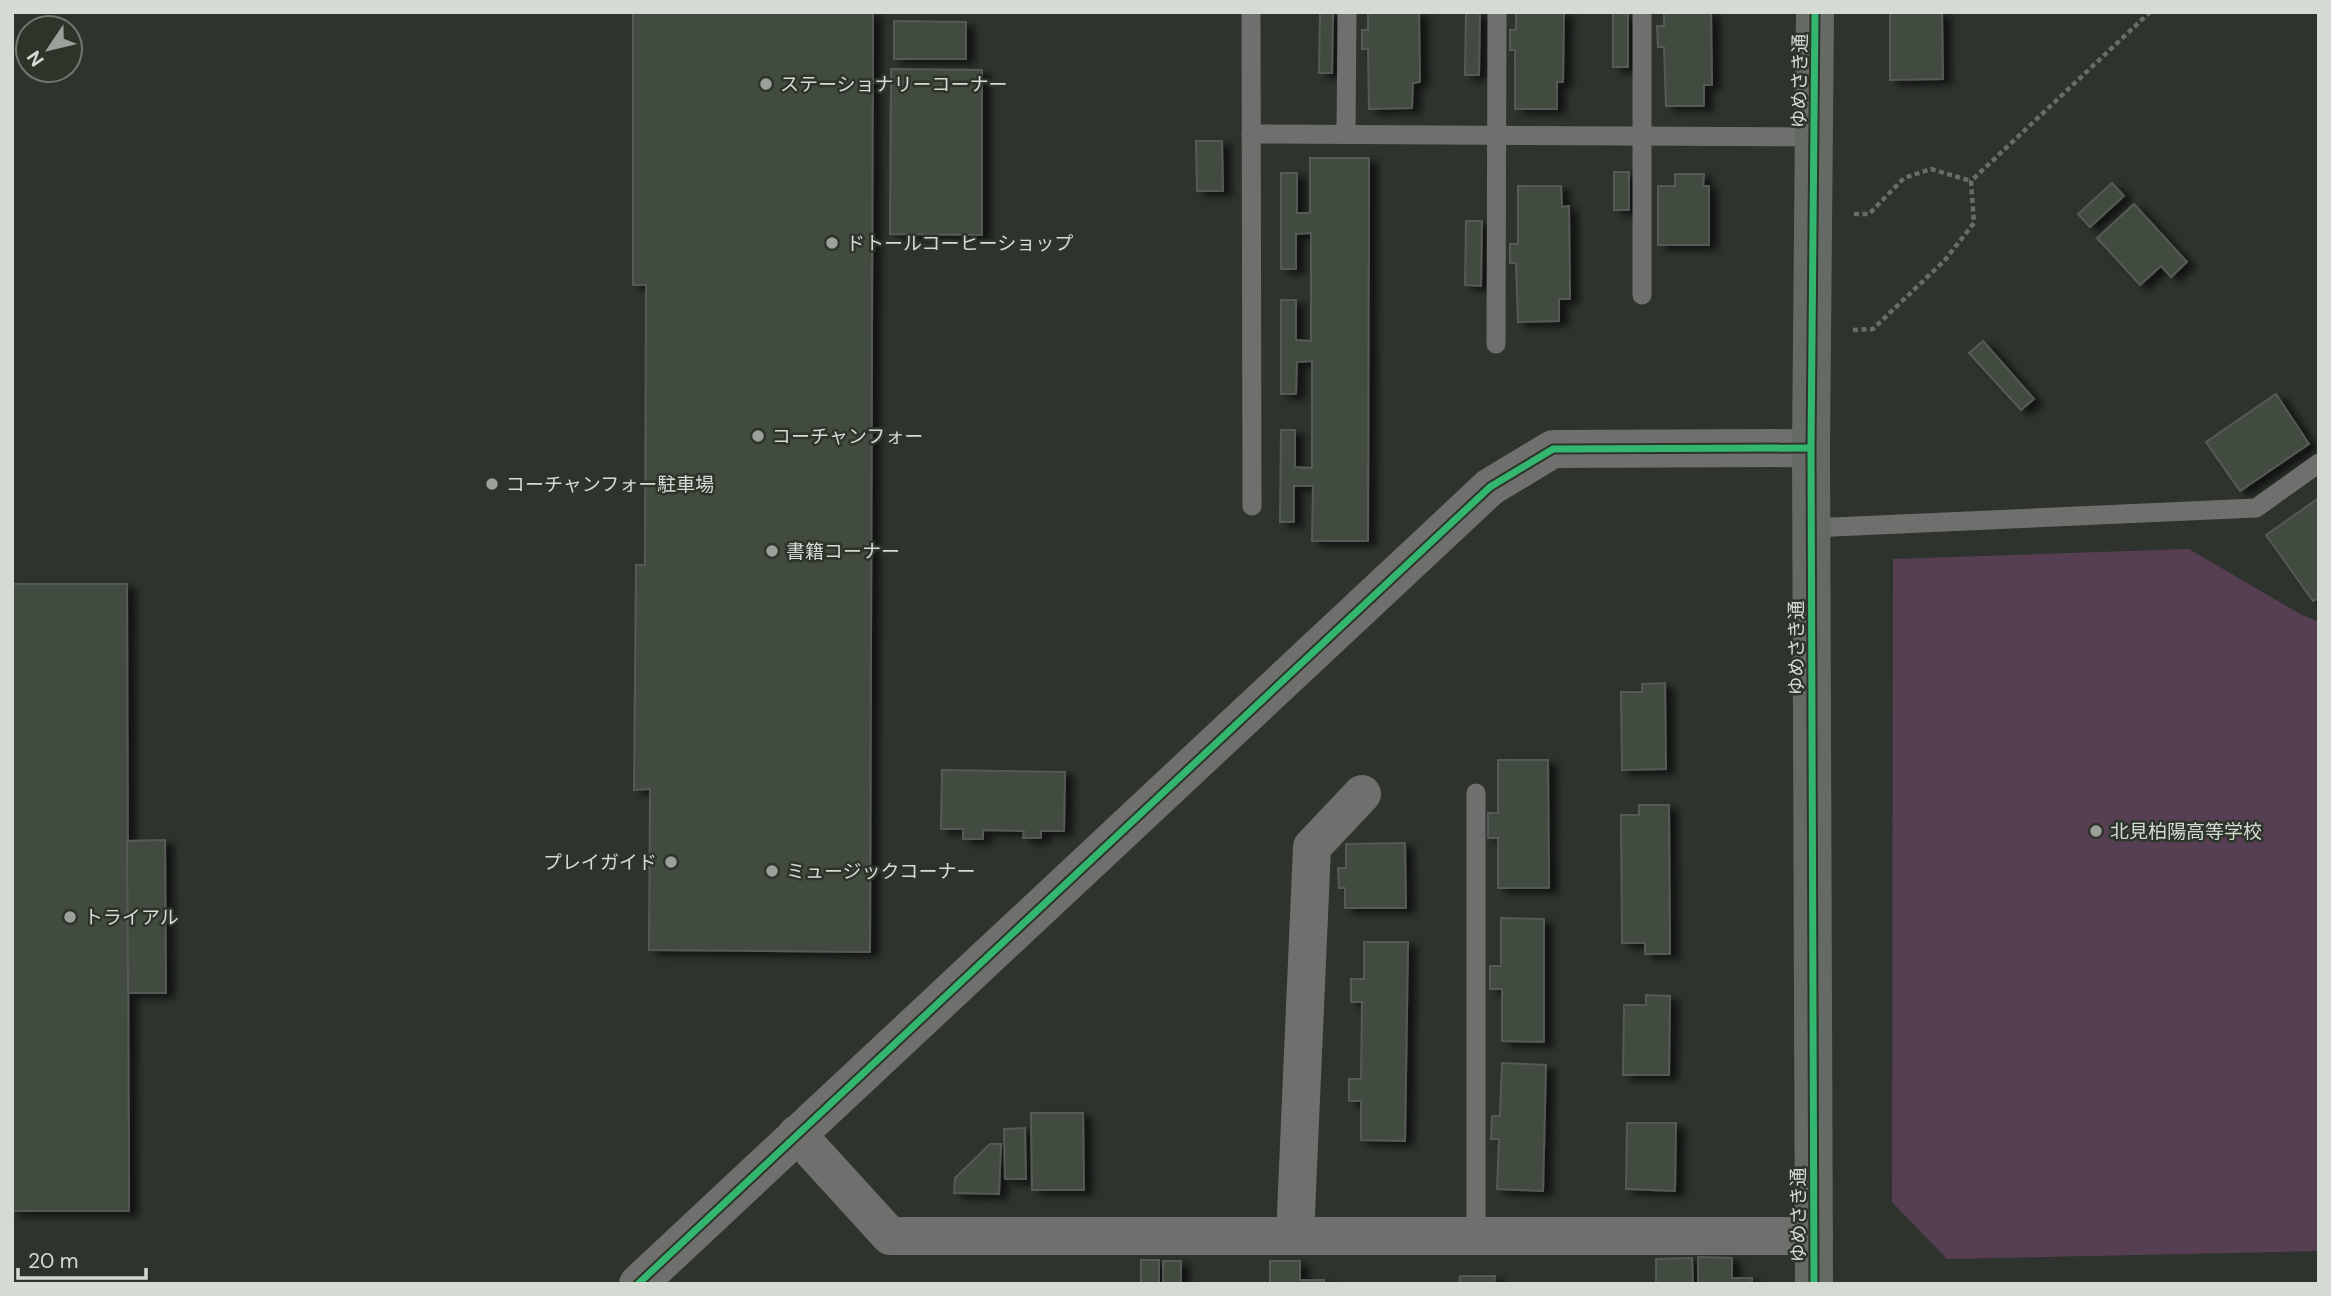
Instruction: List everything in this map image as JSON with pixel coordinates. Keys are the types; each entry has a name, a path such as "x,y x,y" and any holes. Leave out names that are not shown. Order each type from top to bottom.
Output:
{"street":[{"name":"ゆめさき通","path":"1814,1284 1811,448 1815,12"},
{"path":"638,1284 1490,487 1553,449 1811,448"},
{"path":"1295,1236 1312,847 1362,794"},
{"path":"797,1133 890,1236 1814,1236"}],"lane":[{"path":"1251,12 1252,506"},
{"path":"1346,134 1347,12"},
{"path":"1496,344 1497,12"},
{"path":"1642,12 1642,295"},
{"path":"1251,134 1814,137"},
{"path":"1811,528 2256,508 2319,463"},
{"path":"1476,793 1476,1234"}],"path":[{"path":"1971,181 2150,12"},
{"path":"1813,214 1869,214 1904,178 1931,169 1971,181"},
{"path":"1812,331 1873,329 1945,260 1974,223 1971,181"}],"shaded area":[{"path":"2189,549 2300,614 2319,622 2319,1251 1947,1259 1892,1202 1893,559"}],"building":[{"name":"コーチャンフォー","path":"633,12 873,12 870,952 649,950 650,789 634,790 636,565 645,565 646,285 633,285"},
{"path":"1320,12 1333,12 1332,73 1319,73"},
{"path":"1368,12 1419,12 1420,82 1413,83 1412,108 1369,109 1368,49 1362,49 1362,30 1368,30"},
{"path":"1466,12 1480,12 1479,75 1465,75"},
{"path":"1516,12 1564,12 1563,82 1557,82 1557,109 1515,109 1515,50 1510,50 1510,30 1516,30"},
{"path":"1664,12 1711,12 1712,85 1704,85 1704,106 1666,106 1664,47 1658,47 1657,26 1664,26"},
{"path":"1890,12 1942,12 1943,79 1890,80"},
{"path":"1613,13 1628,14 1628,67 1613,67"},
{"path":"894,21 966,22 966,59 894,59"},
{"path":"891,69 982,70 982,235 890,234"},
{"path":"1196,141 1222,141 1223,191 1197,191"},
{"path":"1310,158 1369,158 1368,541 1312,541 1313,486 1294,486 1294,522 1280,522 1281,430 1295,430 1295,467 1312,468 1312,361 1297,362 1296,394 1281,394 1281,300 1296,300 1296,340 1311,341 1311,233 1296,234 1296,269 1281,269 1281,173 1297,173 1297,213 1310,213"},
{"path":"1614,172 1629,172 1629,210 1614,210"},
{"path":"1675,174 1704,174 1703,186 1709,186 1709,245 1658,245 1658,186 1675,186"},
{"path":"2112,183 2124,196 2090,227 2078,214"},
{"path":"1518,186 1561,186 1562,207 1569,206 1570,299 1559,299 1559,321 1518,322 1516,263 1510,263 1510,244 1518,244"},
{"path":"2134,204 2187,262 2171,277 2161,266 2140,285 2097,238"},
{"path":"1466,221 1482,221 1481,286 1465,285"},
{"path":"1983,341 2034,399 2021,410 1969,353"},
{"path":"2276,394 2309,444 2240,491 2206,442"},
{"path":"2319,498 2319,598 2313,601 2266,535"},
{"name":"トライアル","path":"12,584 127,584 129,1211 12,1211"},
{"path":"1665,683 1666,769 1622,770 1621,692 1642,692 1642,684"},
{"path":"1498,760 1548,760 1549,888 1498,888 1498,838 1488,838 1488,813 1498,813"},
{"path":"942,770 1065,772 1064,831 1041,831 1041,838 1023,838 1024,831 983,830 983,839 963,839 963,829 941,829"},
{"path":"1639,805 1669,805 1670,954 1645,954 1645,943 1622,943 1621,815 1639,815"},
{"path":"165,840 166,993 128,993 127,841"},
{"path":"1405,843 1406,908 1345,908 1345,888 1339,888 1338,868 1346,868 1346,844"},
{"path":"1501,918 1544,919 1544,1042 1502,1041 1502,989 1490,989 1490,966 1501,966"},
{"path":"1364,942 1408,942 1405,1141 1361,1140 1361,1101 1349,1101 1349,1079 1361,1079 1362,1002 1351,1002 1351,979 1364,979"},
{"path":"1646,995 1670,996 1669,1075 1623,1075 1624,1005 1646,1005"},
{"path":"1502,1063 1546,1065 1543,1191 1497,1189 1499,1139 1491,1139 1492,1116 1500,1116"},
{"path":"1031,1113 1083,1113 1084,1190 1032,1190"},
{"path":"1627,1123 1676,1123 1675,1191 1626,1189"},
{"path":"1025,1128 1026,1179 1005,1179 1004,1129"},
{"path":"990,1144 1001,1144 999,1194 954,1193 955,1178"},
{"path":"1698,1257 1732,1258 1732,1278 1752,1278 1752,1284 1698,1284"},
{"path":"1692,1258 1693,1283 1656,1283 1656,1259"},
{"path":"1141,1260 1159,1260 1159,1284 1141,1284"},
{"path":"1163,1261 1181,1261 1181,1284 1163,1284"},
{"path":"1270,1261 1300,1261 1300,1280 1324,1280 1324,1284 1270,1284"},
{"path":"1460,1276 1495,1276 1494,1284 1459,1284"}],"cycle path":[{"path":"1814,1284 1811,448 1815,12"},
{"path":"638,1284 1490,487 1553,449 1811,448"}],"place":[{"name":"ステーショナリーコーナー","path":"766,84"},
{"name":"ドトールコーヒーショップ","path":"832,243"},
{"name":"コーチャンフォー","path":"758,436"},
{"name":"コーチャンフォー駐車場","path":"492,484"},
{"name":"書籍コーナー","path":"772,551"},
{"name":"北見柏陽高等学校","path":"2096,831"},
{"name":"プレイガイド","path":"671,862"},
{"name":"ミュージックコーナー","path":"772,871"},
{"name":"トライアル","path":"70,917"}]}
